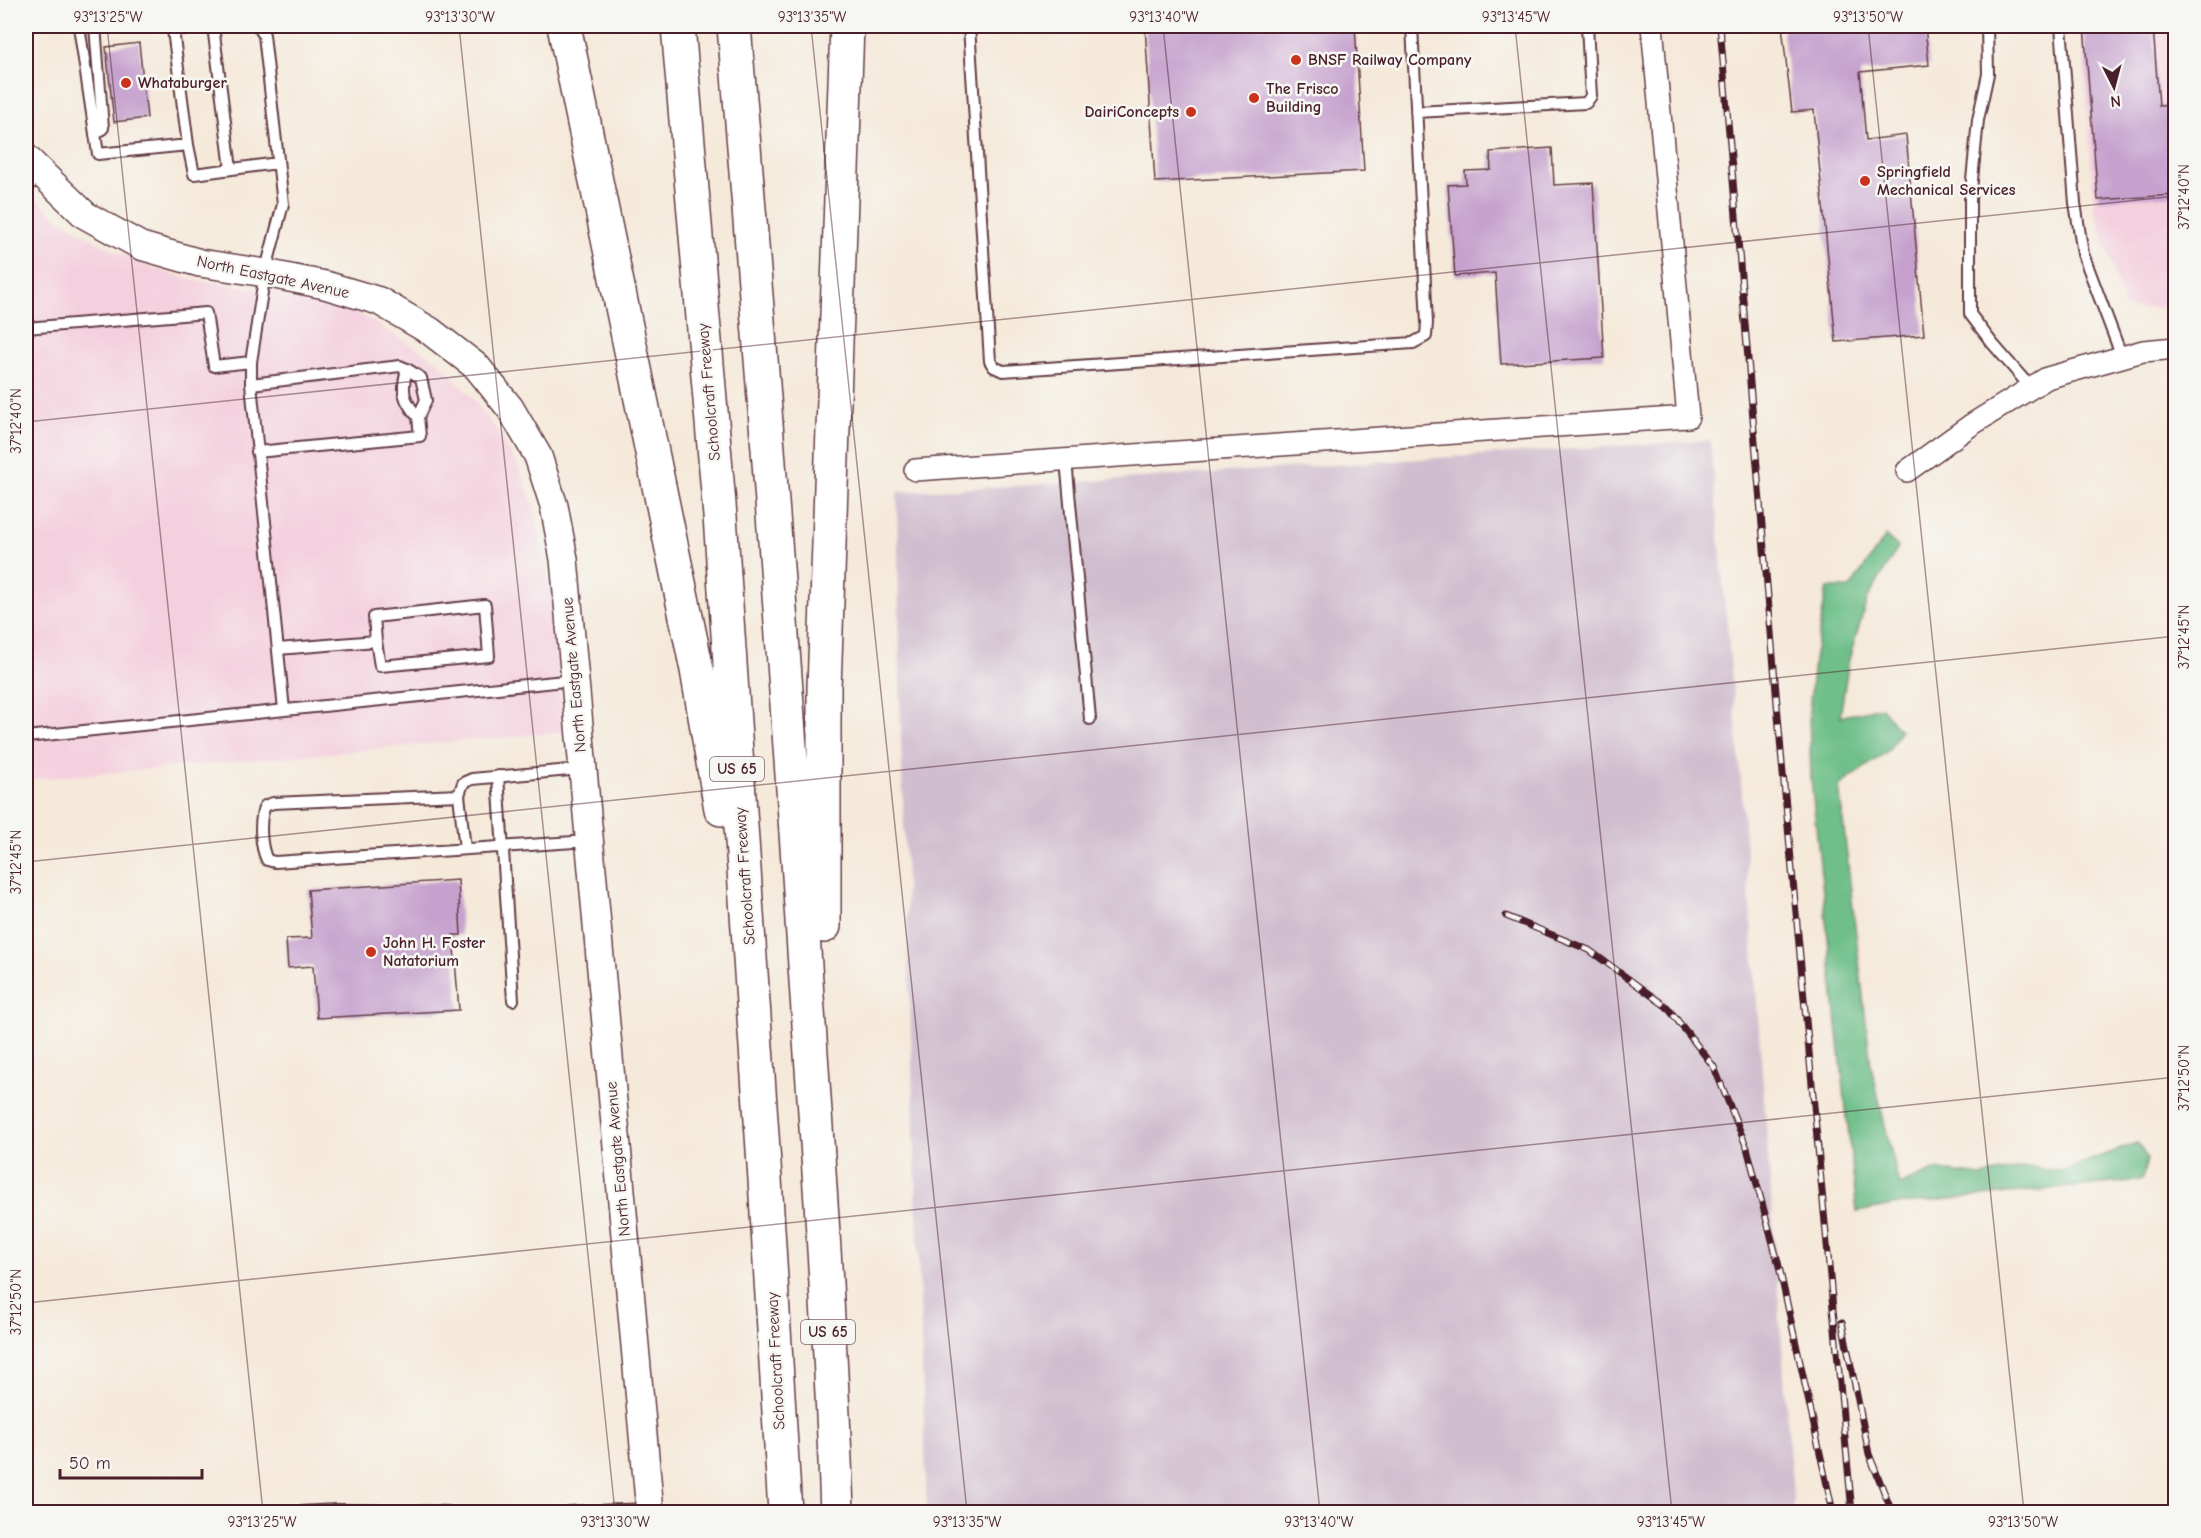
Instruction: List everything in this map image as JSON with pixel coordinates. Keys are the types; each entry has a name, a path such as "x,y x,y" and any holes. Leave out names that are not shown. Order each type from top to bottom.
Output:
{"highway":[{"path":"564,26 709,734 729,864 765,1179"},
{"name":"Schoolcraft Freeway","path":"678,26 720,516 785,1512"},
{"name":"US 65","path":"734,26 772,493 818,1151 837,1512"},
{"path":"818,1151 832,1086 823,915 824,688 847,26"}],"street":[{"path":"915,470 1688,417 1652,26"},
{"name":"North Eastgate Avenue","path":"31,174 85,215 141,246 200,263 325,285 379,301 430,331 477,367 510,408 537,456 554,506 564,559 650,1510"},
{"path":"1907,471 1971,425 2047,378 2143,351 2175,348"}],"lane":[{"path":"79,26 98,154 188,145"},
{"path":"95,26 104,128 95,135"},
{"path":"208,26 173,30 194,174 278,163"},
{"path":"213,26 231,169"},
{"path":"258,26 264,35 283,204 265,273 251,362 251,384 284,710"},
{"path":"969,26 990,361 994,367 1003,371 1413,343 1426,336 1412,26"},
{"path":"1416,112 1586,103 1591,96 1587,26"},
{"path":"1987,26 1989,74 1978,120 1970,200 1970,314 2031,388"},
{"path":"2061,26 2074,203 2083,254 2122,357"},
{"path":"26,328 206,313 214,366 251,362"},
{"path":"251,384 395,366 407,369 421,378 426,400 418,417 420,436 257,452"},
{"path":"407,369 403,384 406,403 418,417"},
{"path":"1066,460 1090,719"},
{"path":"485,605 489,656 380,666 376,641 374,617 485,605"},
{"path":"278,649 376,641"},
{"path":"26,737 575,680"},
{"path":"465,849 459,795 463,783 472,779 583,769"},
{"path":"498,776 513,999"},
{"path":"459,795 273,803 265,806 261,814 264,853 267,860 275,862 589,841"},
{"path":"300,1512 337,1510 448,1512"},
{"path":"569,1512 650,1510"}],"shaded area":[{"path":"2081,26 2175,26 2175,307 2125,309 2094,207"},
{"path":"26,190 59,219 107,247 150,267 194,280 290,293 353,310 438,361 470,395 500,434 519,468 534,507 554,609 563,732 26,780"},
{"path":"1710,440 1739,756 1794,1512 927,1512 901,738 897,492"}],"green space":[{"path":"1886,536 1898,547 1867,600 1849,659 1840,717 1881,707 1900,731 1889,750 1839,786 1871,1066 1899,1185 1934,1170 1982,1176 2026,1167 2062,1171 2137,1143 2147,1158 2142,1180 1892,1205 1857,1212 1811,779 1809,712 1814,660 1827,588 1850,588"}],"building":[{"name":"The Frisco Building","path":"1145,26 1355,26 1364,171 1155,182"},
{"name":"Springfield Mechanical Services","path":"1782,26 1925,26 1929,65 1860,72 1866,140 1906,135 1924,335 1836,342 1814,110 1792,112"},
{"path":"2084,26 2153,26 2159,106 2175,105 2175,195 2098,200"},
{"name":"Whataburger","path":"139,43 147,118 114,122 106,47"},
{"path":"1552,148 1554,185 1593,183 1604,358 1501,364 1495,273 1455,276 1448,185 1466,184 1465,171 1491,170 1490,152"},
{"name":"John H. Foster Natatorium","path":"458,880 461,935 453,935 459,1010 317,1018 313,966 288,968 286,939 312,938 308,890"}],"railway":[{"path":"1720,26 1782,763 1852,1512"},
{"path":"1506,916 1589,950 1667,1007 1714,1067 1747,1148 1778,1262 1833,1512"},
{"path":"1842,1322 1869,1454 1892,1512"}],"place":[{"name":"BNSF Railway Company","path":"1296,60"},
{"name":"Whataburger","path":"126,83"},
{"name":"The Frisco Building","path":"1254,98"},
{"name":"DairiConcepts","path":"1191,112"},
{"name":"Springfield Mechanical Services","path":"1865,181"},
{"name":"John H. Foster Natatorium","path":"371,952"}]}
